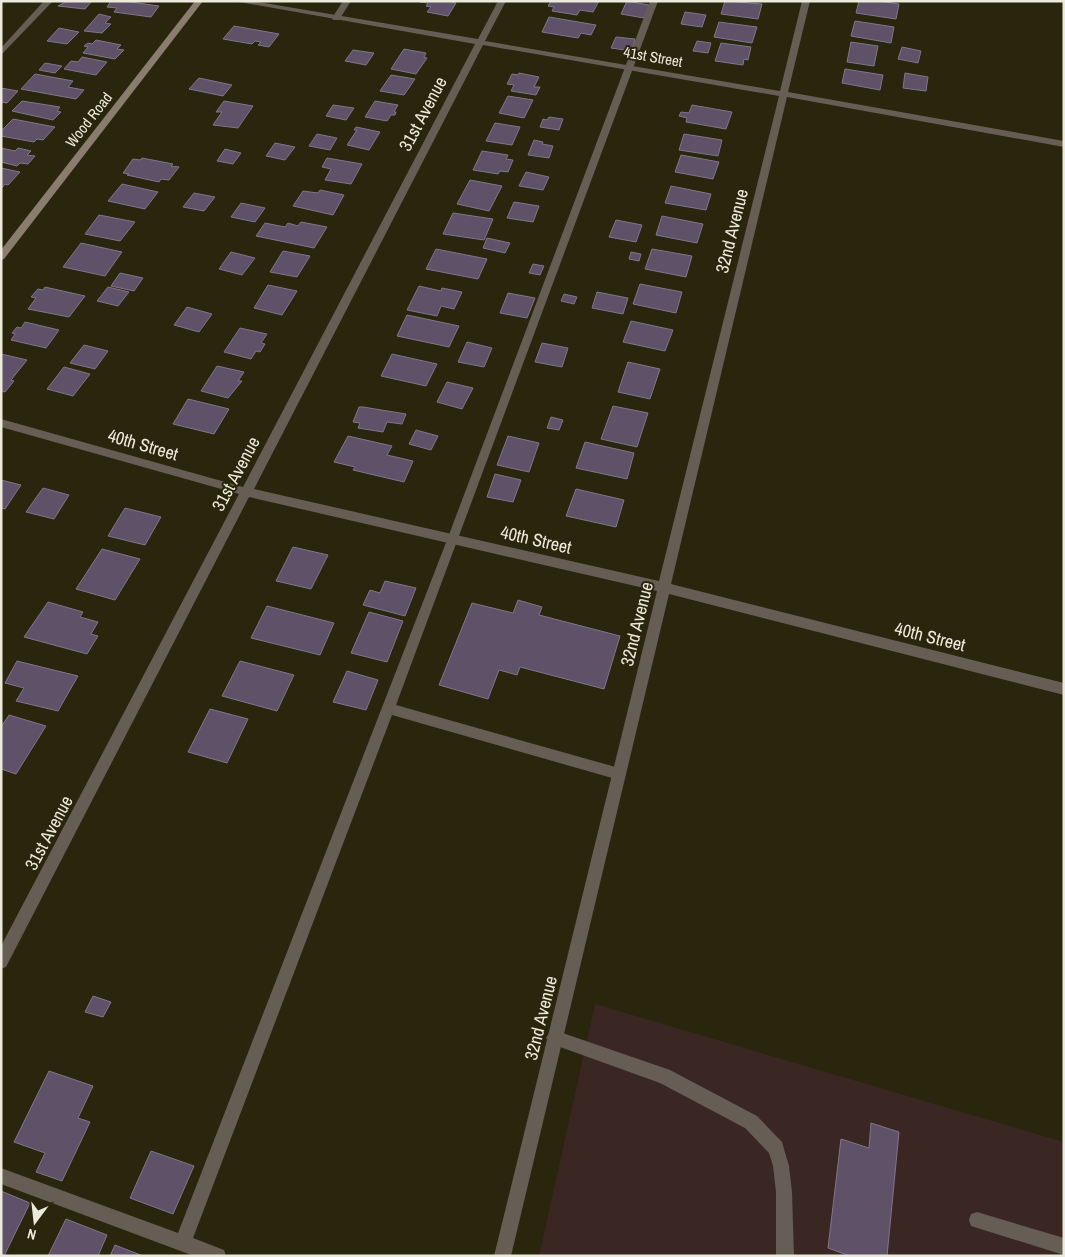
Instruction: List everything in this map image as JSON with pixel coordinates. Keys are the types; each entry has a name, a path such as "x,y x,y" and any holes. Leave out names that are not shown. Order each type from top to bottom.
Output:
{"street":[{"path":"1,53 49,1"},
{"name":"Wood Road","path":"1,256 199,1"},
{"name":"41st Street","path":"238,1 1064,144"},
{"path":"336,18 347,1"},
{"name":"31st Avenue","path":"1,962 502,1"},
{"path":"183,1243 453,540 654,1"},
{"name":"32nd Avenue","path":"502,1256 806,1"},
{"name":"40th Street","path":"1,423 246,492 664,588 1064,689"},
{"path":"388,708 618,774"},
{"path":"554,1038 664,1076 751,1122 776,1148 781,1166 784,1192 785,1256"},
{"path":"1,1176 218,1256"},
{"path":"977,1220 1064,1247"}],"shaded area":[{"path":"595,1004 1064,1142 1064,1256 539,1256"}],"building":[{"path":"67,1 92,1 85,9 58,6"},
{"path":"111,1 159,6 151,17 114,12 117,8 107,7"},
{"path":"448,1 456,3 448,16 427,12 431,7 426,6 428,3 420,2"},
{"path":"551,1 599,1 593,12 580,10 577,15 552,11 554,7 548,6"},
{"path":"627,1 649,5 644,18 621,14"},
{"path":"725,1 762,4 758,19 721,14"},
{"path":"859,1 899,4 896,19 856,13"},
{"path":"685,12 706,15 702,27 681,24"},
{"path":"99,14 111,17 105,23 111,24 102,33 84,31"},
{"path":"549,17 596,25 591,35 581,33 578,38 542,32"},
{"path":"855,21 894,27 891,43 851,36"},
{"path":"719,22 757,27 752,43 714,37"},
{"path":"234,26 279,34 269,47 258,45 261,42 255,41 252,44 223,39"},
{"path":"59,28 79,32 67,44 47,41"},
{"path":"616,37 635,39 632,51 611,48"},
{"path":"96,40 121,45 117,49 124,50 115,59 83,53 88,47 84,46 88,43 92,44"},
{"path":"697,41 711,43 708,53 693,51"},
{"path":"851,42 878,46 874,66 847,62"},
{"path":"721,43 751,47 748,60 744,59 743,65 715,61"},
{"path":"902,47 921,51 918,63 898,59"},
{"path":"404,49 426,53 424,57 427,58 416,74 391,69"},
{"path":"353,50 374,53 366,65 345,61"},
{"path":"82,57 107,62 96,75 64,69 71,61 78,62"},
{"path":"45,63 62,66 55,73 39,70"},
{"path":"845,69 883,75 880,90 842,83"},
{"path":"519,73 539,77 534,87 540,87 536,95 511,91 514,85 507,84 512,74 518,75"},
{"path":"905,73 928,77 926,91 903,88"},
{"path":"35,74 73,81 68,87 84,90 76,99 21,89"},
{"path":"391,75 415,79 404,95 380,91"},
{"path":"199,78 232,85 223,96 189,89"},
{"path":"1,88 18,91 7,103 1,102"},
{"path":"508,96 533,100 524,118 499,113"},
{"path":"22,101 60,107 57,111 61,112 53,120 12,111"},
{"path":"224,101 253,106 238,128 213,125 222,112 216,112"},
{"path":"375,101 398,105 394,112 396,112 395,115 391,115 387,121 365,117"},
{"path":"333,105 354,108 346,120 326,116"},
{"path":"692,105 732,112 726,129 686,122 687,118 679,116 681,112 689,113"},
{"path":"549,117 563,119 559,130 540,127 543,119 547,120"},
{"path":"13,119 55,127 43,140 37,139 34,142 1,136 1,131"},
{"path":"495,123 520,127 512,145 486,141"},
{"path":"356,127 380,132 369,150 347,145 357,130 354,130"},
{"path":"317,134 337,138 330,150 309,146"},
{"path":"684,134 722,140 718,156 679,150"},
{"path":"534,140 553,146 549,158 528,155"},
{"path":"275,143 295,147 285,160 266,156"},
{"path":"1,148 15,151 18,148 31,151 27,155 35,156 28,164 20,163 17,166 1,162"},
{"path":"225,149 241,153 233,164 217,161"},
{"path":"482,151 508,155 506,159 513,160 508,172 500,171 498,174 473,170"},
{"path":"681,155 719,162 713,179 675,172"},
{"path":"142,158 179,167 169,180 161,179 159,182 123,173 133,159 140,160"},
{"path":"327,158 362,164 351,184 325,180 331,169 322,167"},
{"path":"1,168 20,172 8,185 5,184 1,189"},
{"path":"526,172 549,177 543,190 519,186"},
{"path":"470,180 502,186 489,211 457,204"},
{"path":"122,184 158,192 145,209 108,201"},
{"path":"671,186 711,194 706,210 665,203"},
{"path":"320,190 344,195 333,215 293,206 303,191 318,193"},
{"path":"194,193 215,197 204,211 183,207"},
{"path":"514,202 539,206 533,222 507,218"},
{"path":"241,203 265,208 255,222 231,217"},
{"path":"453,213 493,219 484,240 443,234"},
{"path":"99,215 135,222 120,241 85,234"},
{"path":"662,216 703,224 697,243 656,235"},
{"path":"616,220 642,225 636,242 609,237"},
{"path":"301,222 327,227 314,248 256,236 265,223 285,227 288,223 298,226"},
{"path":"487,238 510,243 505,253 483,248"},
{"path":"81,243 122,252 105,276 63,267"},
{"path":"436,249 487,259 478,279 426,269"},
{"path":"652,249 692,256 686,277 645,269"},
{"path":"283,251 310,256 297,277 270,272"},
{"path":"231,252 255,258 242,275 219,269"},
{"path":"631,252 641,254 639,261 629,259"},
{"path":"533,264 544,266 540,275 529,273"},
{"path":"120,273 143,278 134,291 111,286"},
{"path":"640,284 682,292 676,313 633,304"},
{"path":"268,285 297,291 282,315 254,308"},
{"path":"419,286 441,291 442,288 462,292 454,309 441,306 437,316 407,310"},
{"path":"45,287 85,296 69,317 28,309 36,298 31,297 38,289 43,290"},
{"path":"108,287 129,292 118,306 97,301"},
{"path":"597,292 628,298 623,314 592,308"},
{"path":"508,293 535,298 527,318 500,313"},
{"path":"564,294 577,297 574,304 561,301"},
{"path":"187,307 212,314 199,332 174,325"},
{"path":"407,315 459,326 449,347 397,336"},
{"path":"631,321 673,330 665,351 623,342"},
{"path":"25,322 59,330 46,348 11,340 15,334 12,333 17,327 21,328"},
{"path":"240,328 267,334 261,343 265,344 260,352 256,351 251,359 224,352"},
{"path":"467,342 492,348 484,367 458,362"},
{"path":"542,343 568,348 562,367 535,362"},
{"path":"84,345 108,351 95,369 70,363"},
{"path":"1,354 27,360 11,380 14,381 5,392 1,391"},
{"path":"392,354 437,364 426,386 381,376"},
{"path":"628,362 660,369 650,399 618,392"},
{"path":"217,366 244,372 238,381 242,381 228,398 201,391"},
{"path":"64,367 90,374 73,396 47,389"},
{"path":"447,382 473,388 462,409 437,402"},
{"path":"188,399 229,409 214,434 173,424"},
{"path":"613,406 648,413 637,447 601,439"},
{"path":"359,407 406,414 402,424 387,422 383,432 358,428 360,423 353,422"},
{"path":"551,417 563,420 559,430 547,428"},
{"path":"416,430 438,436 431,450 409,444"},
{"path":"348,436 392,446 387,455 413,461 404,482 353,470 355,467 334,462"},
{"path":"508,436 539,443 529,472 497,465"},
{"path":"585,442 634,453 627,479 576,468"},
{"path":"495,474 521,480 513,502 487,497"},
{"path":"1,480 21,485 5,509 1,508"},
{"path":"43,488 69,495 54,519 26,512"},
{"path":"576,489 624,500 616,527 566,516"},
{"path":"125,508 161,517 145,545 108,536"},
{"path":"293,547 328,555 311,589 276,581"},
{"path":"102,549 140,559 115,600 76,589"},
{"path":"385,581 416,588 405,616 363,605 370,590 380,593"},
{"path":"518,600 542,607 539,615 620,636 604,689 520,667 517,675 499,670 488,699 439,685 472,603 513,613"},
{"path":"48,602 83,612 80,617 98,622 91,634 98,636 87,654 24,637"},
{"path":"267,606 334,623 320,655 251,638"},
{"path":"369,612 403,621 387,662 351,653"},
{"path":"17,661 78,676 58,711 16,701 24,688 5,683"},
{"path":"240,661 294,675 277,711 222,696"},
{"path":"347,671 378,680 366,710 333,702"},
{"path":"210,709 248,719 227,763 188,752"},
{"path":"9,715 46,726 16,774 1,769 1,727"},
{"path":"93,996 111,1002 103,1017 85,1012"},
{"path":"49,1071 93,1086 78,1118 90,1122 62,1181 36,1172 45,1153 14,1142"},
{"path":"871,1123 899,1132 887,1256 850,1256 828,1248 841,1139 869,1148"},
{"path":"151,1151 194,1166 173,1214 130,1198"},
{"path":"1,1191 30,1203 4,1256 1,1256"},
{"path":"66,1219 107,1235 98,1256 48,1256"},
{"path":"115,1245 143,1256 110,1256"}]}
